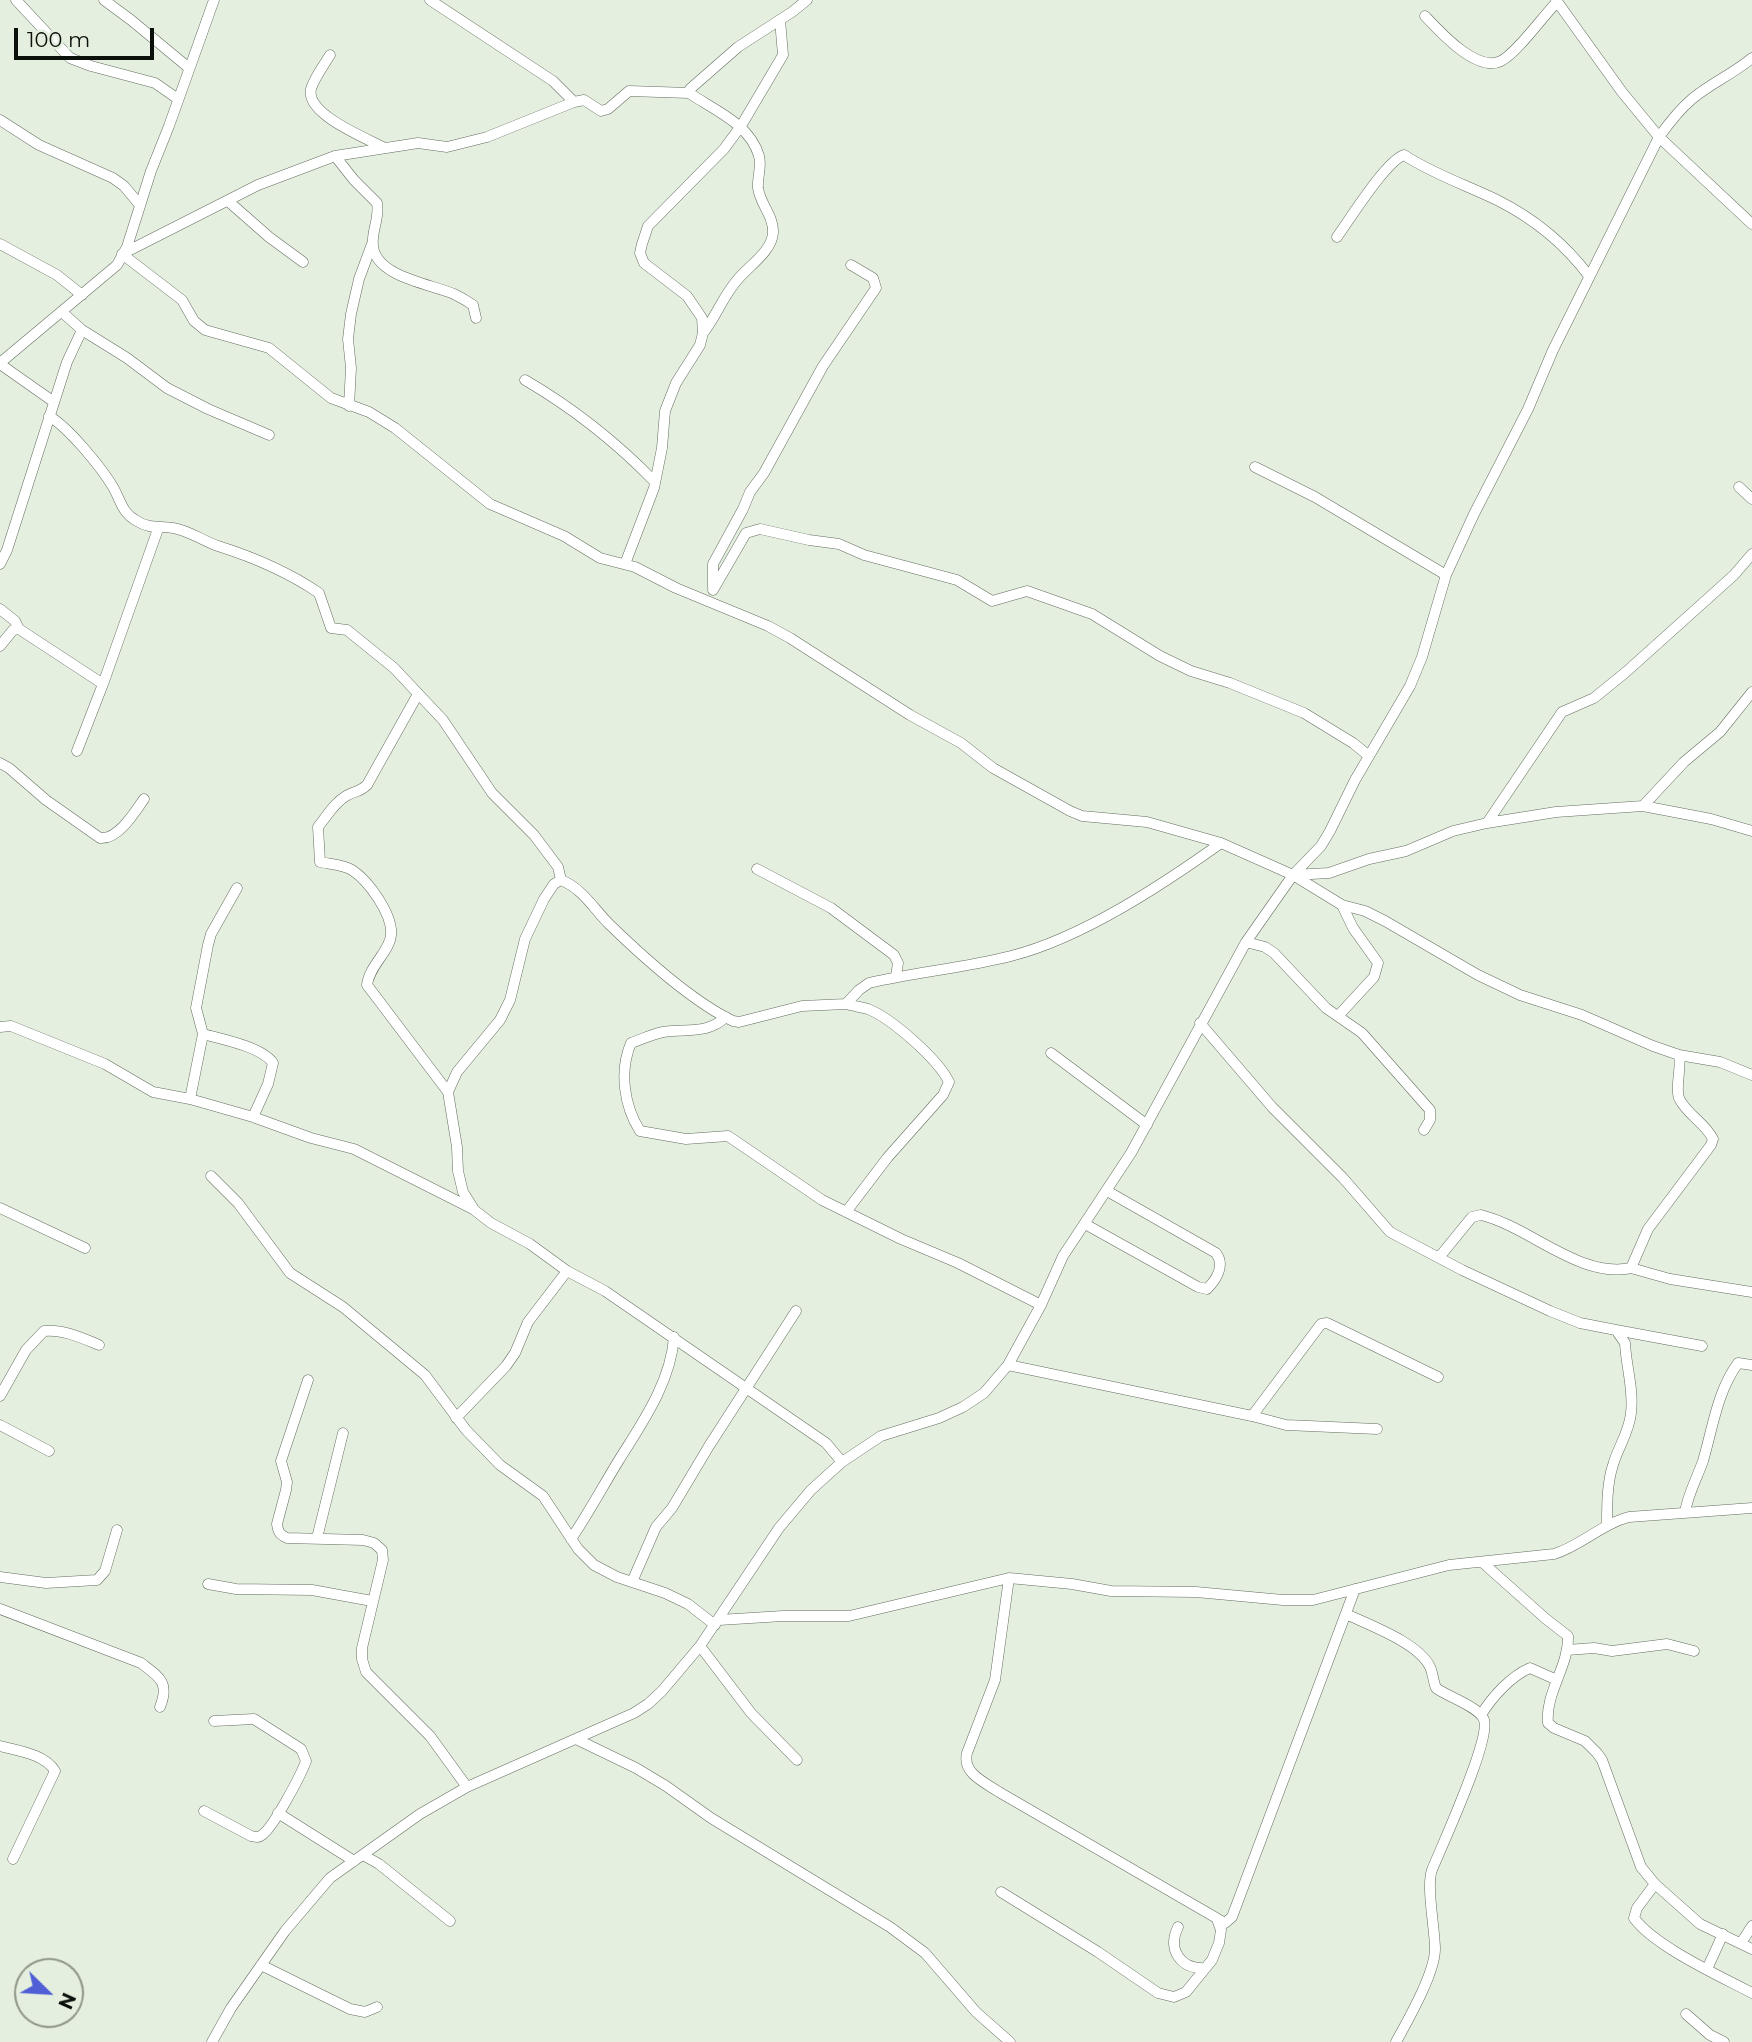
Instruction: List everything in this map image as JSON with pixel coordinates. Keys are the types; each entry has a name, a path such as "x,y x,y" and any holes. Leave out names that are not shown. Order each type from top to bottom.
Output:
{"street":[{"path":"16,0 70,58 155,83 178,99"},
{"path":"104,0 189,68"},
{"path":"54,402 0,364 117,265 127,247 139,204 214,0"},
{"path":"430,0 553,81 574,102"},
{"path":"689,93 690,89 738,47 807,0"},
{"path":"1426,16 1465,53 1485,64 1499,63 1509,56 1557,1 1622,92 1659,137 1752,224"},
{"path":"703,333 702,318 687,296 644,263 640,253 642,244 648,226 724,149 741,126 783,55 780,20"},
{"path":"330,55 311,88 311,99 315,107 324,115 385,148"},
{"path":"212,2042 231,2008 261,1965 330,1878 419,1814 467,1787 648,1704 662,1692 700,1646 795,1507 842,1462 863,1445 881,1436 939,1418 963,1407 984,1392 1008,1364 1041,1305 1063,1256 1147,1125 1245,942 1293,875 1321,846 1368,756 1410,686 1446,575 1528,409 1553,350 1659,137 1680,109 1694,97 1738,70 1752,58"},
{"path":"122,254 258,185 335,156 418,144 447,147 487,137 574,102 584,100 601,111 608,109 629,91 689,93 741,126 759,155 761,167 758,189 771,219 772,238 766,249 729,291 676,383 665,411 662,448 651,500 625,564"},
{"path":"0,120 50,151 113,178 124,186 139,204"},
{"path":"1337,237 1381,177 1398,157 1404,155 1424,168 1500,202 1546,231 1573,254 1589,276"},
{"path":"335,156 377,203 378,222 359,279 351,314 348,338 351,368 349,406"},
{"path":"228,201 303,262"},
{"path":"372,243 374,252 395,274 455,294 473,305 475,318"},
{"path":"0,244 57,275 82,295"},
{"path":"122,254 182,300 198,326 269,348 322,392 349,406 369,412 395,428 490,504 564,536 600,558 625,564 790,638 910,715 961,743 993,768 1070,811 1082,816 1147,822 1222,843 1293,875 1342,905 1365,911 1385,921 1478,975 1520,995 1582,1015 1614,1031 1679,1055 1720,1062 1752,1075"},
{"path":"714,603 713,564 744,509 750,492 764,473 823,366 876,288 873,278 851,265"},
{"path":"62,312 82,330 127,358 167,388 269,435"},
{"path":"0,564 7,550 67,362 82,330"},
{"path":"525,380 563,402 626,452 655,482"},
{"path":"49,416 76,439 112,486 127,514 140,523 158,529 173,528 234,550 319,593 331,628 347,630 394,668 443,720 492,793 534,835 558,867 561,880 582,892 608,922 691,995 739,1022 802,1006 846,1004 869,1009 913,1040 949,1082 943,1095 888,1157 846,1212"},
{"path":"1255,467 1315,497 1446,575"},
{"path":"1739,487 1752,499"},
{"path":"77,751 158,529"},
{"path":"713,590 746,533 761,529 839,544 864,555 939,574 957,580 992,601 1027,591 1100,617 1160,656 1191,671 1230,683 1304,713 1353,743 1368,756"},
{"path":"1487,823 1562,712 1594,698 1615,681 1734,575 1752,554"},
{"path":"0,609 15,621 19,629 103,684"},
{"path":"0,646 13,630 19,629"},
{"path":"1643,806 1684,762 1720,732 1752,692"},
{"path":"418,694 367,785 361,791 349,793 336,804 318,827 320,862 352,870 382,901 388,915 391,935 368,975 366,985 448,1092 458,1171 463,1192 473,1209"},
{"path":"0,763 100,838 105,839 112,835 131,817 144,799"},
{"path":"1293,875 1329,873 1368,859 1406,851 1440,835 1487,823 1556,812 1643,806 1711,819 1752,831"},
{"path":"846,1004 869,983 1014,956 1051,942 1122,907 1180,873 1222,843"},
{"path":"757,869 831,908 894,956 898,963 896,976"},
{"path":"448,1092 457,1072 500,1020 510,1000 525,939 544,899 554,884 561,880"},
{"path":"190,1099 203,1034 196,1008 208,945 211,934 237,888"},
{"path":"1338,1016 1369,984 1378,963 1353,928 1342,905"},
{"path":"1245,942 1265,947 1274,953 1326,1008 1362,1033 1430,1110 1430,1120 1424,1130"},
{"path":"726,1017 717,1025 702,1031 662,1032 632,1043 625,1057 629,1114 640,1131 686,1139 728,1136 735,1139 812,1194 1041,1305"},
{"path":"1200,1023 1272,1107 1343,1178 1391,1232 1409,1244 1580,1323 1702,1346"},
{"path":"0,1027 10,1026 80,1053 153,1092 190,1099 354,1149 473,1209 674,1337 826,1443 842,1462"},
{"path":"203,1034 268,1056 272,1063 268,1084 253,1118"},
{"path":"1051,1053 1147,1125"},
{"path":"1632,1268 1648,1229 1713,1139 1710,1132 1679,1099 1679,1055"},
{"path":"211,1176 238,1203 290,1273 343,1307 425,1375 456,1418 500,1465 543,1496 571,1539 594,1565 688,1604 717,1623 849,1616 1009,1578 1111,1591 1196,1592 1313,1600 1449,1565 1554,1555 1568,1550 1607,1525 1629,1517 1752,1508"},
{"path":"1085,1224 1198,1287 1207,1289 1211,1286 1221,1265 1216,1253 1107,1191"},
{"path":"0,1208 85,1248"},
{"path":"1436,1256 1441,1255 1472,1217 1481,1215 1607,1271 1632,1268 1670,1279 1752,1292"},
{"path":"456,1418 506,1366 515,1353 528,1322 567,1271"},
{"path":"632,1582 656,1527 672,1508 796,1311"},
{"path":"1251,1416 1321,1324 1327,1322 1438,1377"},
{"path":"1607,1525 1613,1464 1629,1425 1632,1396 1625,1343 1616,1330"},
{"path":"0,1396 26,1350 44,1331 70,1334 99,1345"},
{"path":"571,1539 636,1436 668,1370 674,1337"},
{"path":"1685,1512 1686,1502 1705,1454 1716,1407 1730,1375 1738,1363 1752,1365"},
{"path":"1008,1364 1273,1423 1377,1429"},
{"path":"308,1380 281,1461 287,1482 277,1524 281,1535 287,1538 363,1539 382,1550 383,1560 362,1648 366,1672 430,1737 467,1787"},
{"path":"0,1424 49,1451"},
{"path":"317,1538 343,1433"},
{"path":"0,1577 46,1583 97,1580 105,1570 117,1530"},
{"path":"1482,1562 1568,1636 1567,1650 1550,1704 1548,1723 1553,1728 1585,1741 1602,1760 1641,1867 1655,1884 1700,1924 1752,1949"},
{"path":"1009,1578 995,1680 967,1753 965,1763 968,1770 999,1792 1225,1923 1232,1917 1355,1589"},
{"path":"208,1584 236,1589 312,1590 372,1601"},
{"path":"0,1609 141,1663 160,1678 164,1688 160,1707"},
{"path":"1346,1614 1422,1655 1430,1667 1437,1688 1481,1714 1485,1722 1478,1756 1429,1881 1433,1903 1433,1965 1396,2042"},
{"path":"1567,1650 1594,1648 1612,1651 1667,1644 1694,1651"},
{"path":"700,1646 764,1728 797,1759"},
{"path":"1481,1714 1521,1672 1530,1668 1557,1680"},
{"path":"204,1811 251,1836 259,1837 278,1813 303,1768 305,1755 301,1749 254,1719 214,1721"},
{"path":"576,1739 656,1780 711,1818 890,1927 925,1953 976,2012 1010,2042"},
{"path":"0,1746 41,1759 55,1771 13,1859"},
{"path":"278,1813 358,1858 379,1864 450,1921"},
{"path":"1655,1884 1637,1908 1634,1918 1648,1934 1752,1993"},
{"path":"1000,1892 1098,1952 1158,1993 1174,1997 1186,1992 1206,1969 1219,1944 1221,1930 1217,1919"},
{"path":"1741,1943 1752,1926"},
{"path":"1178,1927 1173,1945 1181,1961 1188,1966 1206,1969"},
{"path":"1707,1969 1723,1934"},
{"path":"261,1965 350,2009 365,2012 377,2007"},
{"path":"1686,2014 1710,2035 1724,2042"}]}
